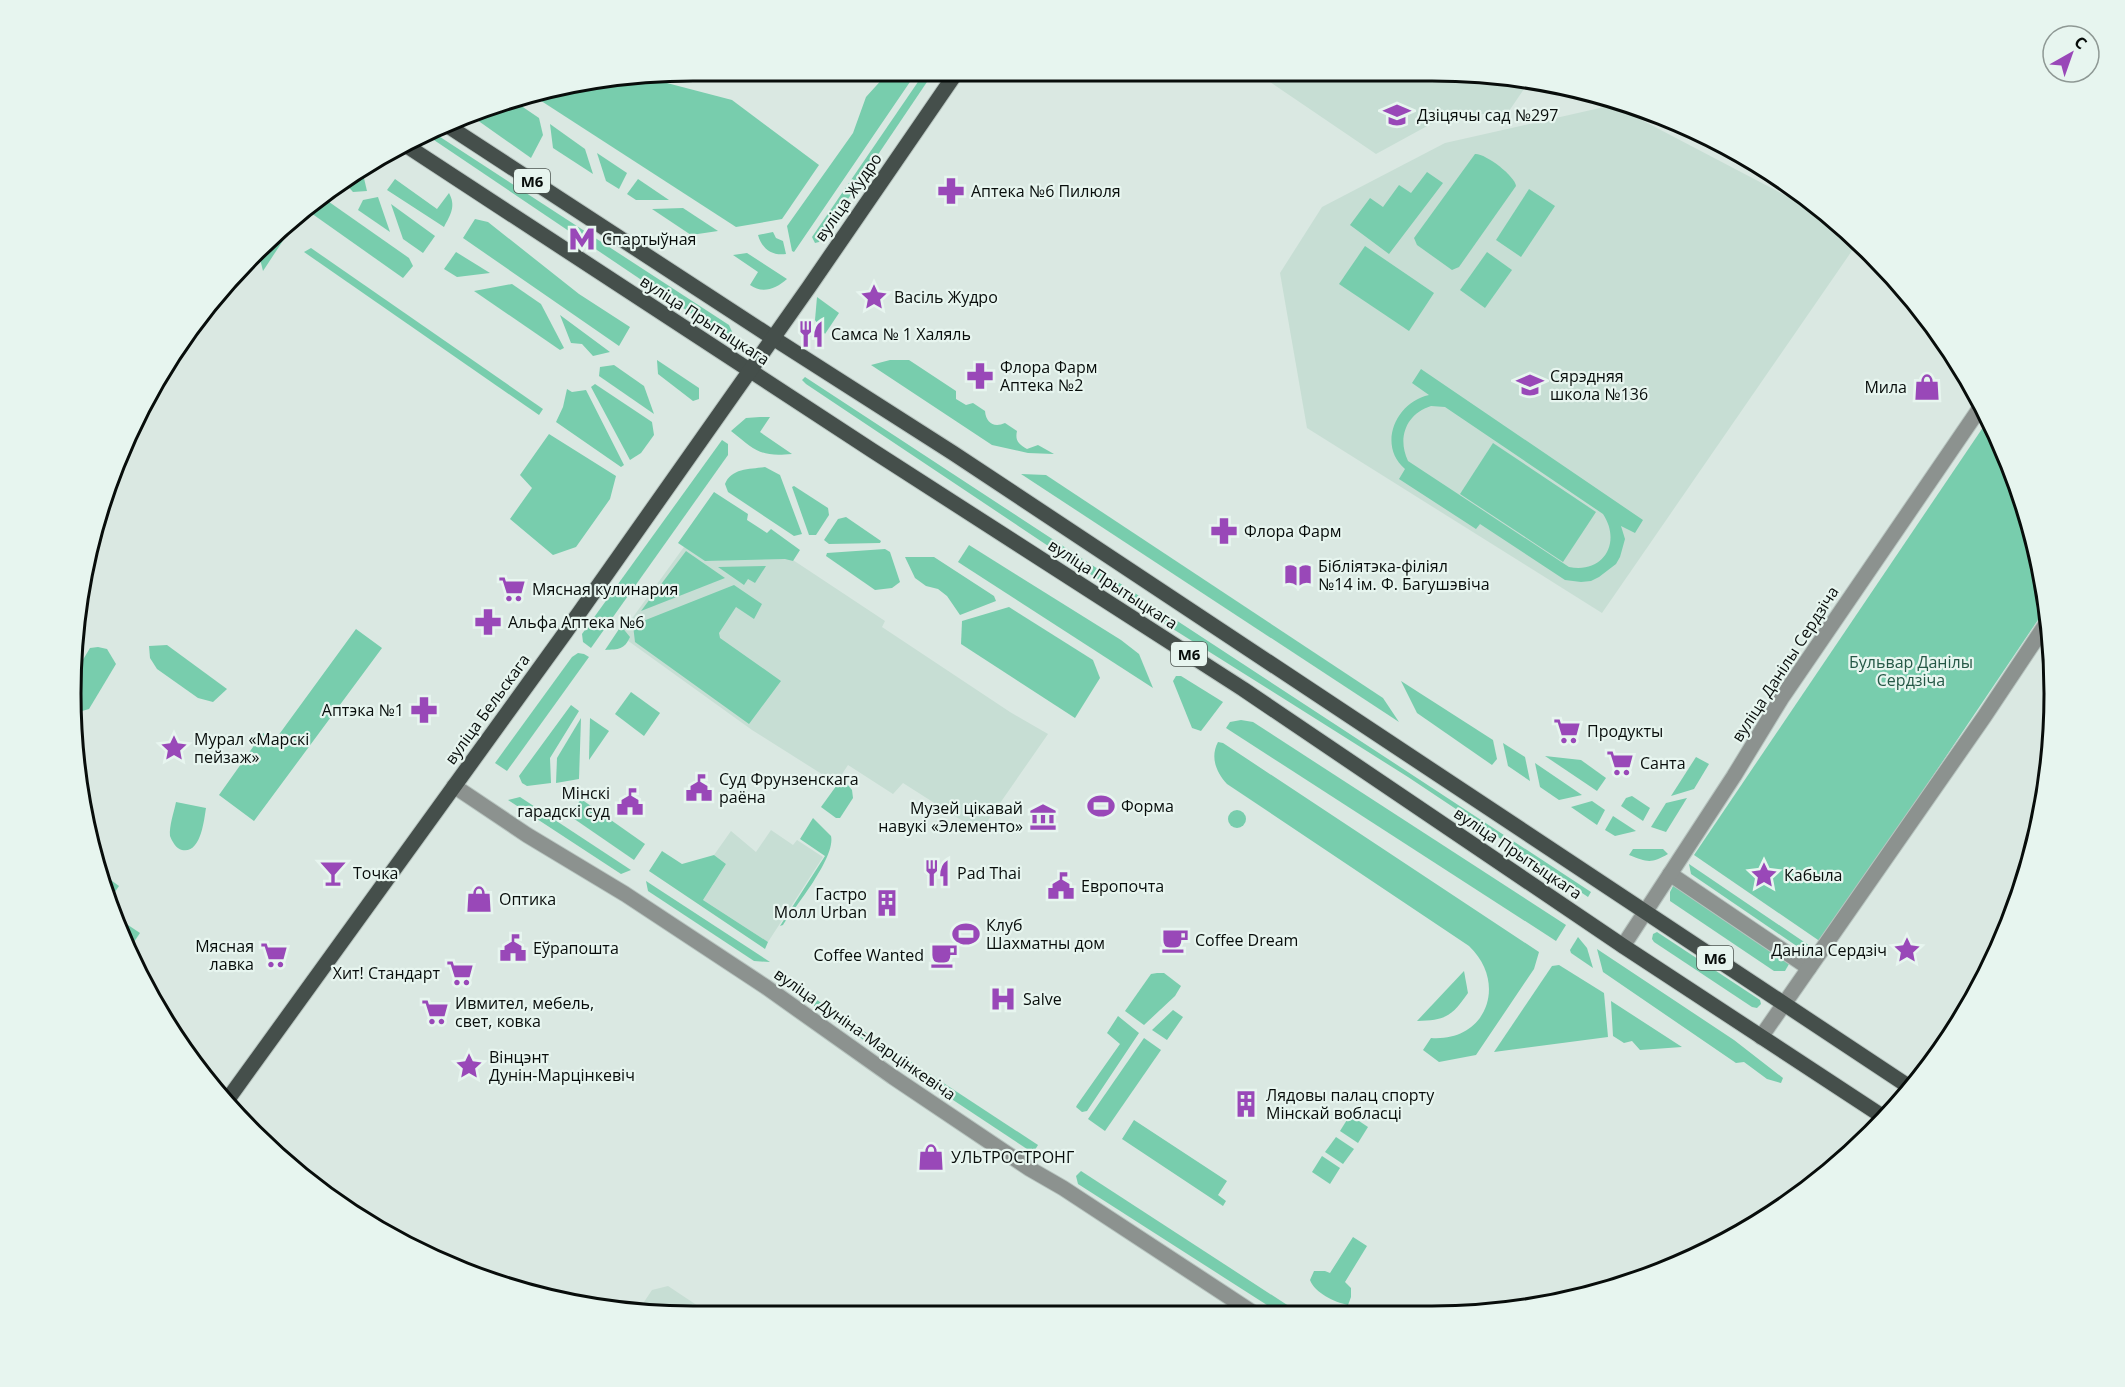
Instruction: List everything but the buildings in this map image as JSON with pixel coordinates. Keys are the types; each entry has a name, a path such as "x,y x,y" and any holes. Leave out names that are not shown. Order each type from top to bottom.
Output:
{"main road":[{"name":"вуліца Жудро","path":"773,338 951,81"},
{"name":"вуліца Прытыцкага","path":"454,130 953,453 1903,1083"},
{"name":"вуліца Прытыцкага","path":"412,150 749,371 1243,689 1623,946 1878,1113"},
{"name":"вуліца Бельскага","path":"231,1095 565,633 773,338"}],"street":[{"name":"вуліца Данілы Сердзіча","path":"1623,946 1734,776 1781,699 1976,414"},
{"path":"1761,1037 2041,632"},
{"name":"вуліца Дуніна-Марцінкевіча","path":"454,786 527,835 625,894 766,987 893,1077 1030,1169 1063,1188 1243,1306"},
{"path":"1670,874 1809,968"}],"shaded area":[{"name":"Дзіцячы сад №297","path":"1268,81 1472,82 1524,88 1509,111 1440,119 1376,154"},
{"name":"Сярэдняя школа №136","path":"1605,107 1635,117 1791,198 1853,249 1602,613 1307,428 1280,273 1322,207 1445,143"},
{"path":"713,507 885,621 882,627 1010,712 1048,734 980,832 903,783 893,794 848,765 836,783 752,730 620,635"},
{"path":"771,830 793,845 797,840 823,857 768,942 703,900 726,864 714,855 731,831 756,852"},
{"path":"668,1286 698,1306 643,1304 652,1290"}],"green space":[{"path":"880,81 911,81 794,252 787,226 853,133 866,97"},
{"path":"919,81 928,81 819,242 815,243 812,237"},
{"path":"662,82 732,100 819,165 782,219 736,227 541,101 614,86"},
{"path":"522,106 539,118 543,135 531,158 478,121"},
{"path":"550,124 585,149 593,174 553,148"},
{"path":"440,137 729,325 733,334 726,337 433,139"},
{"path":"597,153 627,173 619,189 606,181"},
{"path":"1475,154 1499,166 1511,177 1516,186 1459,267 1452,270 1417,245 1414,238"},
{"path":"1427,172 1443,183 1389,254 1350,225 1370,198 1383,207 1399,185 1411,193"},
{"path":"364,177 367,191 353,192 349,187"},
{"path":"395,179 437,209 449,193 451,214 444,227 387,190"},
{"path":"638,179 669,200 636,200 627,194"},
{"path":"1529,189 1555,206 1521,257 1496,240"},
{"path":"378,197 390,232 358,210 363,200"},
{"path":"329,202 409,258 413,266 403,278 313,214"},
{"path":"391,204 435,236 423,253 403,239"},
{"path":"683,208 718,231 691,235 652,209"},
{"path":"475,219 488,222 579,294 630,327 619,346 463,238"},
{"path":"773,232 776,238 783,241 786,254 772,253 762,244 758,235"},
{"path":"285,237 263,271 260,260"},
{"path":"1365,246 1434,293 1409,331 1339,284"},
{"path":"311,248 543,409 539,415 304,252"},
{"path":"456,252 490,273 457,277 444,269"},
{"path":"1487,252 1512,270 1485,308 1460,290"},
{"path":"747,253 787,279 764,290 750,285 758,272 733,255"},
{"path":"512,284 541,304 564,348 560,350 474,291"},
{"path":"817,297 839,313 825,334 815,320"},
{"path":"560,315 610,352 593,356 582,344 571,343"},
{"path":"657,360 699,388 699,399 693,401 658,374"},
{"path":"890,360 909,360 956,391 956,399 966,405 973,403 985,411 987,419 994,425 1005,423 1017,431 1016,437 1019,443 1027,449 1038,445 1054,454 1028,453 992,445 871,365"},
{"path":"614,365 644,386 654,414 599,376 600,367"},
{"path":"1421,369 1643,520 1635,533 1621,526 1625,539 1616,564 1591,581 1565,580 1480,524 1476,529 1399,479 1405,469 1392,448 1394,426 1407,406 1429,395 1412,383","holes":["1431,406 1445,407 1603,514 1608,525 1610,545 1600,561 1581,568 1569,567 1408,461 1403,444 1410,421 1415,415"]},
{"path":"805,377 1591,892 1588,897 1408,777 1165,624 806,384 802,380"},
{"path":"595,384 652,422 654,435 641,453 630,460 591,387"},
{"path":"567,389 572,392 586,390 624,465 621,467 556,422 563,407"},
{"path":"770,417 760,432 792,454 772,454 759,451 731,431 746,418"},
{"name":"Бульвар Данілы Сердзіча","path":"1983,427 1997,459 2023,535 2039,618 1821,942 1694,855"},
{"path":"549,434 616,476 610,499 576,547 553,555 510,519 532,488 520,475"},
{"path":"722,440 728,444 728,455 591,648 583,642 582,634"},
{"path":"1493,443 1596,512 1563,562 1460,494"},
{"path":"765,467 780,475 802,534 794,536 728,492 725,484 736,472"},
{"path":"1021,474 1046,475 1383,698 1399,722"},
{"path":"794,486 828,508 829,515 816,535 809,535 792,487"},
{"path":"714,492 748,514 747,520 767,533 771,529 800,550 793,561 785,559 705,561 678,543"},
{"path":"846,517 881,541 880,543 829,544 824,540 838,519"},
{"path":"969,545 1121,640 1139,654 1153,688 958,562"},
{"path":"885,549 890,552 900,582 892,588 875,590 826,556 827,553"},
{"path":"686,551 725,578 641,611"},
{"path":"905,557 934,557 994,596 996,601 960,615 947,596 915,578"},
{"path":"766,566 755,583 748,579 744,585 718,567"},
{"path":"734,585 762,604 754,619 736,607 719,633 720,638 781,681 749,724 635,642 633,625"},
{"path":"1009,607 1093,660 1100,678 1075,718 961,644 962,621"},
{"path":"621,626 630,637 626,644 620,648 605,650"},
{"path":"356,629 382,648 254,821 219,795 263,733 275,740"},
{"path":"167,645 227,689 213,702 198,698 157,669 150,658 149,646"},
{"path":"90,648 107,649 116,664 89,709 82,711 82,662"},
{"path":"578,653 589,657 507,771 495,763 572,657"},
{"path":"1176,676 1181,676 1223,702 1201,731 1192,728 1173,681"},
{"path":"1401,681 1493,740 1497,759 1492,765 1417,713"},
{"path":"631,692 660,713 644,736 615,714"},
{"path":"571,705 579,711 550,758 551,783 527,786 522,783 519,776"},
{"path":"581,718 579,779 556,783 557,758"},
{"path":"590,718 609,731 589,760"},
{"path":"1241,720 1253,722 1566,925 1556,941 1226,728 1230,722"},
{"path":"1218,742 1223,743 1539,952 1534,969 1476,1055 1439,1062 1423,1050 1431,1038 1450,1037 1466,1031 1478,1020 1486,1007 1489,992 1487,977 1481,961 1469,946 1227,784 1215,764 1214,753"},
{"path":"1503,743 1525,757 1530,781 1508,766"},
{"path":"1545,756 1581,760 1606,778 1597,791"},
{"path":"1696,757 1709,764 1694,789 1671,796"},
{"path":"1535,763 1582,795 1559,800 1540,787"},
{"path":"842,778 852,790 853,798 840,818 836,818 821,807"},
{"path":"1632,796 1650,808 1643,821 1621,806 1626,798"},
{"path":"520,797 631,870 621,874 508,800"},
{"path":"1687,798 1666,832 1651,827 1666,803"},
{"path":"581,799 645,844 634,860 570,816"},
{"path":"1592,801 1605,810 1597,825 1571,807"},
{"path":"176,802 206,808 203,828 197,842 188,850 178,848 170,836"},
{"path":"1237,810 1243,813 1246,819 1243,825 1237,828 1231,825 1228,819 1231,813"},
{"path":"1613,816 1636,831 1615,836 1605,830"},
{"path":"813,818 831,836 831,845 813,882 783,925 780,926 825,856 800,839"},
{"path":"1633,849 1663,849 1668,854 1653,861 1645,860 1629,855"},
{"path":"662,851 682,864 714,855 726,864 703,900 768,942 765,949 649,871"},
{"path":"1689,864 1810,946 1798,947 1691,874"},
{"path":"111,880 119,886 115,892"},
{"path":"646,881 770,962 754,961 648,891"},
{"path":"1673,886 1680,886 1783,955 1789,964 1785,971 1774,971 1670,901"},
{"path":"127,924 140,933 134,942"},
{"path":"1657,932 1760,1000 1761,1004 1757,1008 1752,1007 1654,942 1653,934"},
{"path":"1578,937 1587,948 1593,968 1571,953 1570,950"},
{"path":"1597,949 1734,1040 1783,1078 1781,1083 1767,1079 1744,1062 1736,1063 1603,972"},
{"path":"1559,965 1604,993 1608,1037 1494,1052 1552,966"},
{"path":"1464,971 1468,993 1457,1007 1447,1016 1435,1020 1417,1021"},
{"path":"1164,973 1181,986 1175,996 1144,1025 1125,1011 1151,974"},
{"path":"778,974 871,1036 868,1043 778,981"},
{"path":"1611,1001 1682,1047 1640,1050 1632,1041 1624,1043 1613,1036"},
{"path":"1173,1010 1183,1017 1167,1040 1152,1030"},
{"path":"1118,1016 1139,1033 1087,1111 1082,1112 1076,1107 1077,1105 1120,1044 1107,1033"},
{"path":"1144,1038 1161,1050 1105,1131 1088,1119"},
{"path":"881,1042 1038,1145 1033,1153 876,1049"},
{"path":"1350,1115 1368,1127 1358,1143 1340,1131"},
{"path":"1134,1120 1227,1181 1218,1195 1226,1201 1223,1206 1122,1139"},
{"path":"1336,1137 1354,1149 1343,1164 1325,1152"},
{"path":"1322,1156 1340,1168 1330,1184 1312,1172"},
{"path":"1081,1171 1289,1306 1269,1306 1078,1184 1076,1176"},
{"path":"1353,1237 1367,1246 1345,1282 1351,1288 1348,1305 1326,1296 1312,1285 1310,1280 1314,1271 1330,1273"}],"place":[{"name":"Дзіцячы сад №297","path":"1397,115"},
{"name":"Аптека №6 Пилюля","path":"951,191"},
{"name":"Спартыўная","path":"582,239"},
{"name":"Васіль Жудро","path":"874,297"},
{"name":"Самса № 1 Халяль","path":"811,334"},
{"name":"Флора Фарм Аптека №2","path":"980,376"},
{"name":"Сярэдняя школа №136","path":"1530,385"},
{"name":"Мила","path":"1927,387"},
{"name":"Флора Фарм","path":"1224,531"},
{"name":"Бібліятэка-філіял №14 ім. Ф. Багушэвіча","path":"1298,575"},
{"name":"Мясная кулинария","path":"512,589"},
{"name":"Альфа Аптека №6","path":"488,622"},
{"name":"Аптэка №1","path":"424,710"},
{"name":"Продукты","path":"1567,731"},
{"name":"Мурал «Марскі пейзаж»","path":"174,748"},
{"name":"Санта","path":"1620,763"},
{"name":"Суд Фрунзенскага раёна","path":"699,788"},
{"name":"Мінскі гарадскі суд","path":"630,802"},
{"name":"Форма","path":"1101,806"},
{"name":"Музей цікавай навукі «Элементо»","path":"1043,817"},
{"name":"Точка","path":"333,873"},
{"name":"Pad Thai","path":"937,873"},
{"name":"Кабыла","path":"1764,875"},
{"name":"Европочта","path":"1061,886"},
{"name":"Оптика","path":"479,899"},
{"name":"Гастро Молл Urban","path":"887,903"},
{"name":"Клуб Шахматны дом","path":"966,934"},
{"name":"Coffee Dream","path":"1175,940"},
{"name":"Еўрапошта","path":"513,948"},
{"name":"Даніла Сердзіч","path":"1907,950"},
{"name":"Мясная лавка","path":"274,955"},
{"name":"Coffee Wanted","path":"944,955"},
{"name":"Хит! Стандарт","path":"460,973"},
{"name":"Salve","path":"1003,999"},
{"name":"Ивмител, мебель, свет, ковка","path":"435,1012"},
{"name":"Вінцэнт Дунін-Марцінкевіч","path":"469,1066"},
{"name":"Лядовы палац спорту Мінскай вобласці","path":"1246,1104"},
{"name":"УЛЬТРОСТРОНГ","path":"931,1157"}]}
